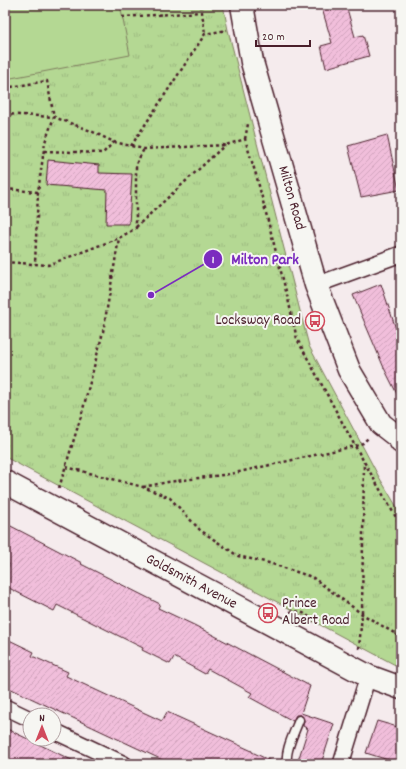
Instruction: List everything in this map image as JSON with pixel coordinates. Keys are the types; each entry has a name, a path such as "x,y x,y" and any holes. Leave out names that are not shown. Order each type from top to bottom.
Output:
{"main road":[{"name":"Milton Road","path":"242,8 252,62 316,285 349,370 381,424 400,439"},
{"name":"Goldsmith Avenue","path":"5,482 401,695"},
{"name":"Goldsmith Avenue","path":"366,675 401,688"},
{"path":"366,675 401,684"}],"street":[{"path":"316,285 401,254"},
{"path":"341,764 366,675"},
{"path":"5,707 22,715"},
{"path":"62,734 124,764"}],"lane":[{"path":"288,764 286,760 287,753 300,720"}],"path":[{"path":"130,146 205,34 202,5"},
{"path":"205,34 228,30 242,8"},
{"path":"122,17 202,12"},
{"path":"5,88 47,81 54,117 45,142 38,192 35,264"},
{"path":"5,114 54,117 91,131 114,142 144,149 226,145 245,140 257,178 297,339 355,446 401,526"},
{"path":"44,151 103,153 114,142"},
{"path":"5,262 48,265 119,238 136,228 226,145"},
{"path":"136,228 136,164 144,149"},
{"path":"5,189 38,192"},
{"path":"52,508 66,467 103,332 119,238"},
{"path":"143,487 168,482 230,474 355,446 363,443 381,424"},
{"path":"364,461 362,614 359,652 366,675"},
{"path":"66,467 143,487 170,498 200,530 238,556 269,563 312,577 362,614 401,637"}],"green space":[{"path":"5,5 223,5 228,30 309,346 379,477 401,514 401,668 5,457"},
{"path":"5,5 120,5 130,55 6,79"}],"building":[{"path":"321,5 346,5 355,37 363,35 369,56 326,68 321,46 332,43"},
{"path":"387,135 399,190 361,197 348,146"},
{"path":"48,160 99,165 99,173 132,174 129,224 106,224 107,190 46,185"},
{"path":"381,284 401,344 401,402 384,368 353,295"},
{"path":"5,523 160,604 158,608 194,625 310,686 301,713 334,724 321,764 297,764 308,729 303,726 304,720 301,715 296,715 293,721 249,697 252,693 208,669 205,674 174,657 170,664 142,650 143,648 57,605 54,611 5,586 5,572 9,564 5,560"},
{"path":"5,638 34,652 32,656 68,672 66,676 162,721 167,712 277,764 171,764 62,713 62,707 50,707 5,686"},
{"path":"377,721 401,728 401,764 366,753"},
{"path":"5,728 22,736 22,747 45,747 80,764 5,764"}],"place":[{"name":"Milton Park","path":"151,295"},
{"name":"Locksway Road","path":"315,321"},
{"name":"Prince Albert Road","path":"268,613"}]}
